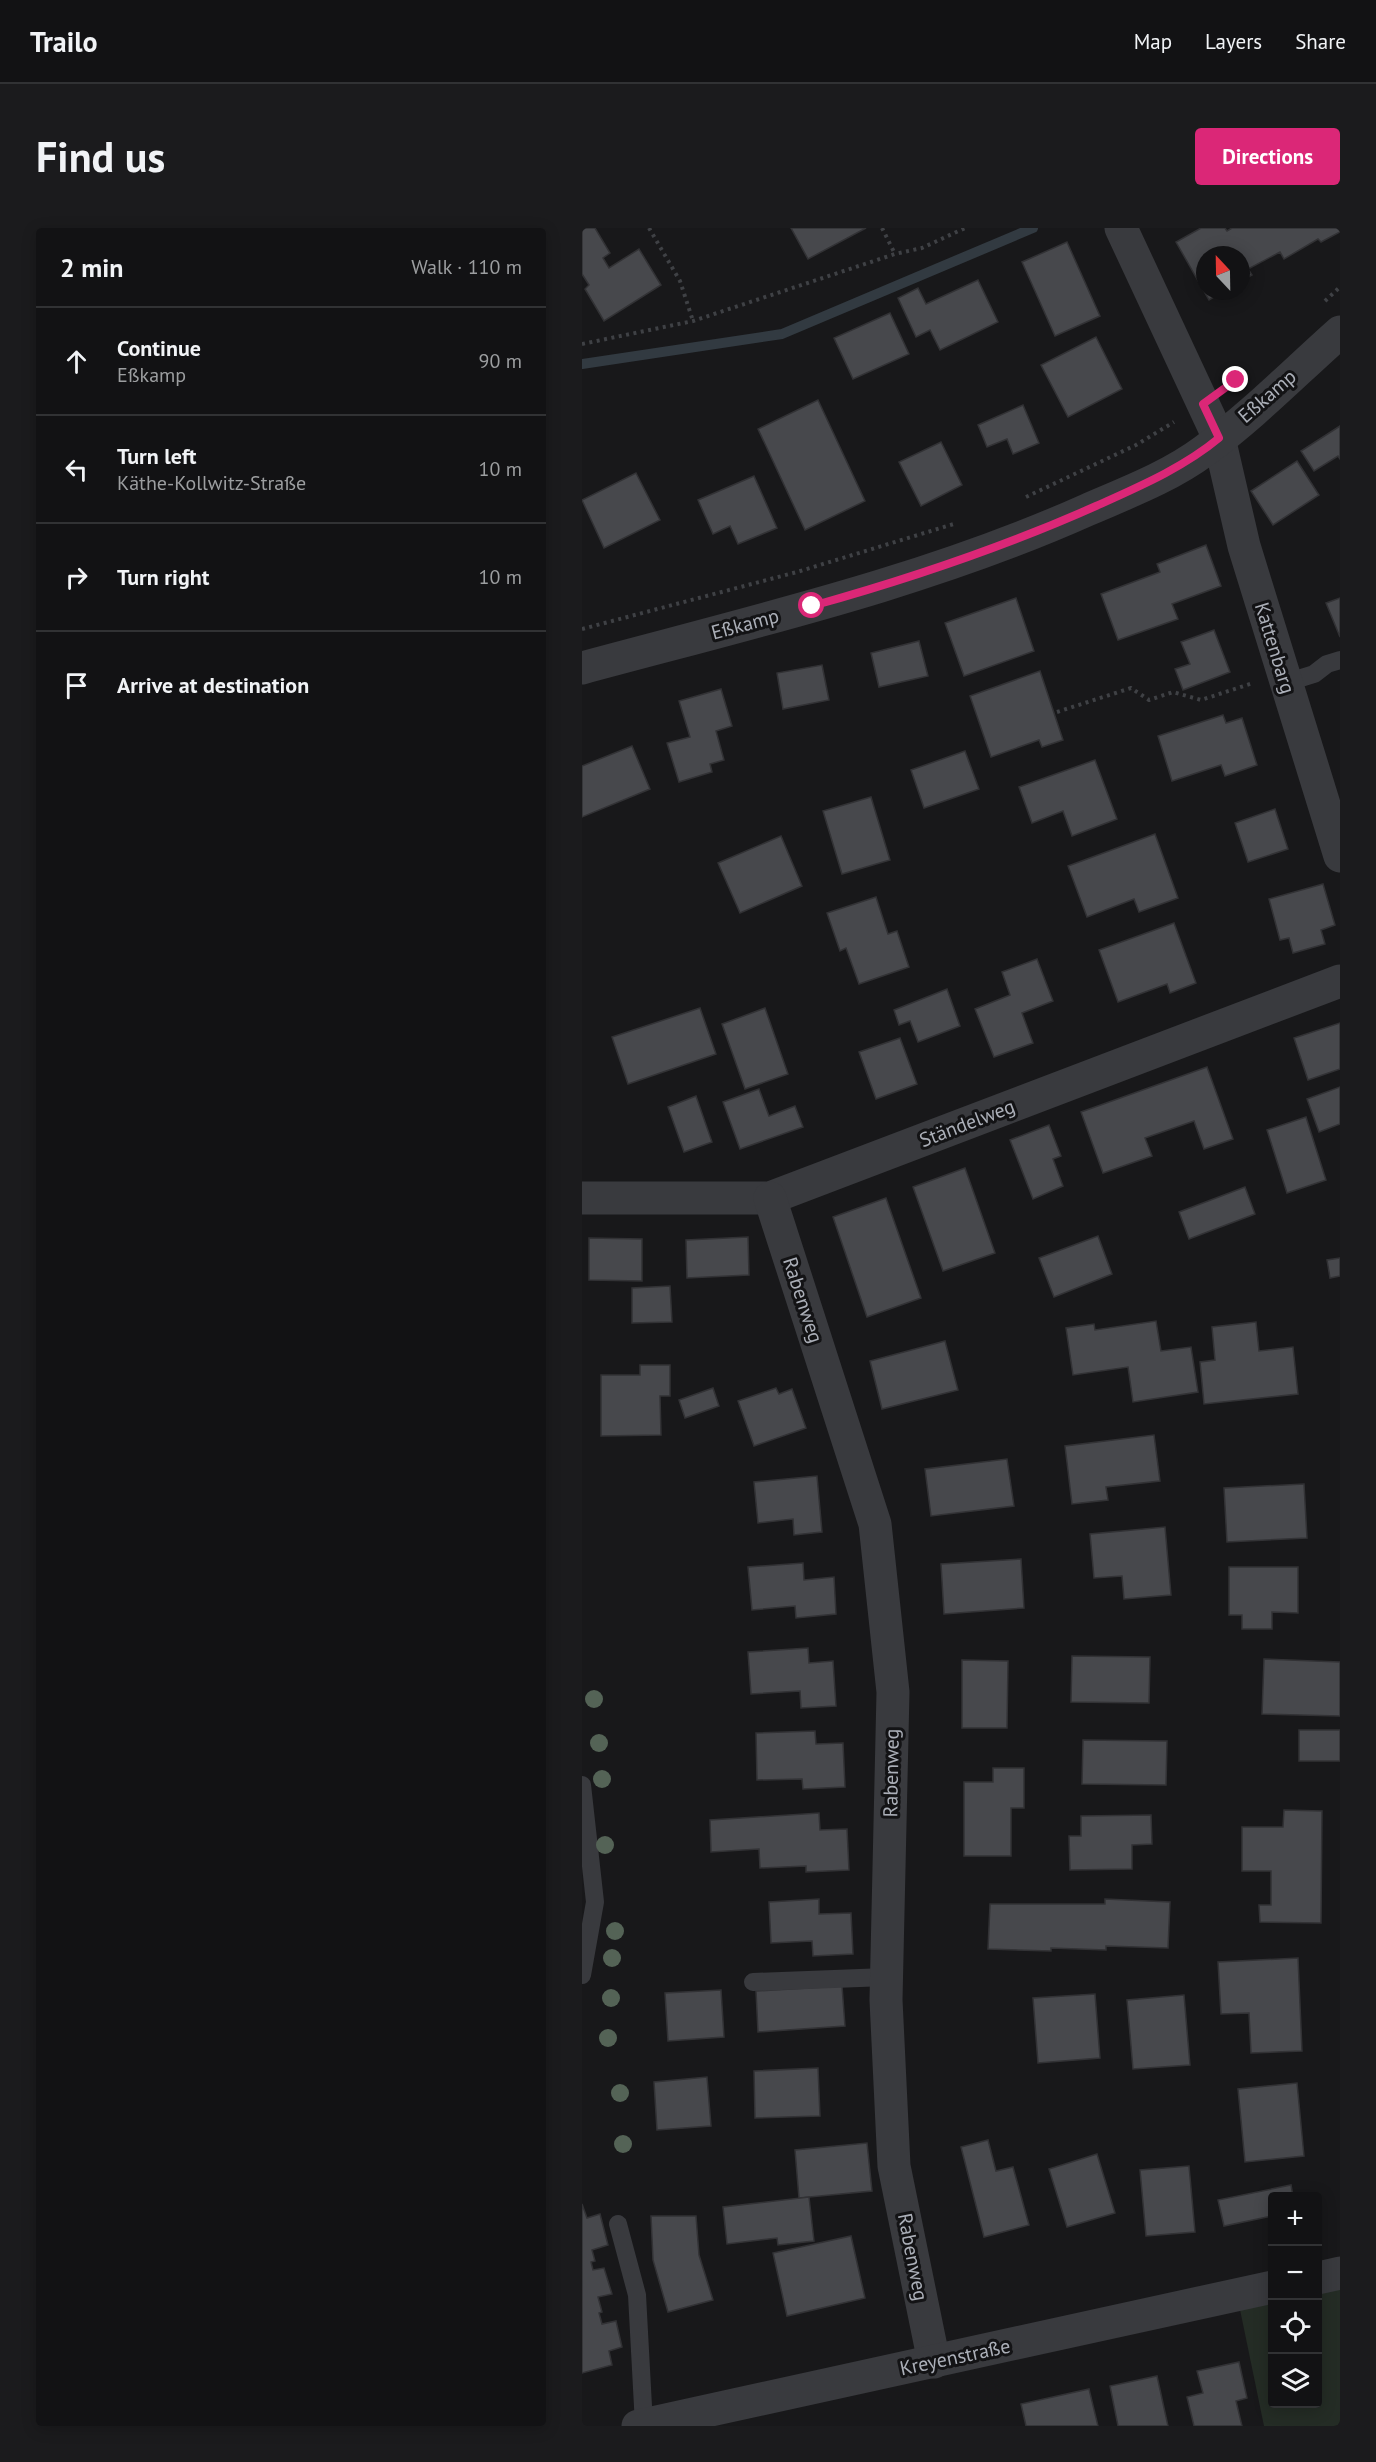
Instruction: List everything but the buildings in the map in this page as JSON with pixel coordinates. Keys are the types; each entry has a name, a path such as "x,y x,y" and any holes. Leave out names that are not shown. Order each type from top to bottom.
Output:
{"street":[{"name":"Kattenbarg","path":"1121,228 1219,438 1244,546 1340,856"},
{"name":"Eßkamp","path":"582,668 840,598 1011,544 1147,483 1202,452 1340,332"},
{"name":"Ständelweg","path":"582,1198 770,1198 1340,981"},
{"name":"Rabenweg","path":"770,1198 875,1524 893,1692 886,1977 894,2166 934,2362"},
{"path":"1322,2277 1340,2272"},
{"name":"Kreyenstraße","path":"641,2425 1268,2288"}],"lane":[{"path":"1284,679 1314,675 1327,664 1340,660"},
{"path":"582,1785 595,1902 582,1975"},
{"path":"753,1982 886,1977"},
{"path":"618,2224 637,2295 641,2425"}],"path":[{"path":"649,228 680,281 693,321"},
{"path":"882,228 895,254"},
{"path":"582,344 693,321 895,254 922,248 965,228"},
{"path":"1323,303 1340,287"},
{"path":"1016,502 1136,445 1203,404"},
{"path":"582,629 797,572 962,521"},
{"path":"1057,712 1131,688 1149,700 1173,692 1201,700 1284,679"}],"shaded area":[{"path":"1340,2272 1340,2426 1264,2426 1237,2295 1268,2288 1268,2408 1322,2408 1322,2276"}],"waterway":[{"path":"582,364 782,334 1033,228"}],"route":[{"path":"812,606 1011,544 1147,483 1202,452 1219,438 1203,404 1236,380"}]}
